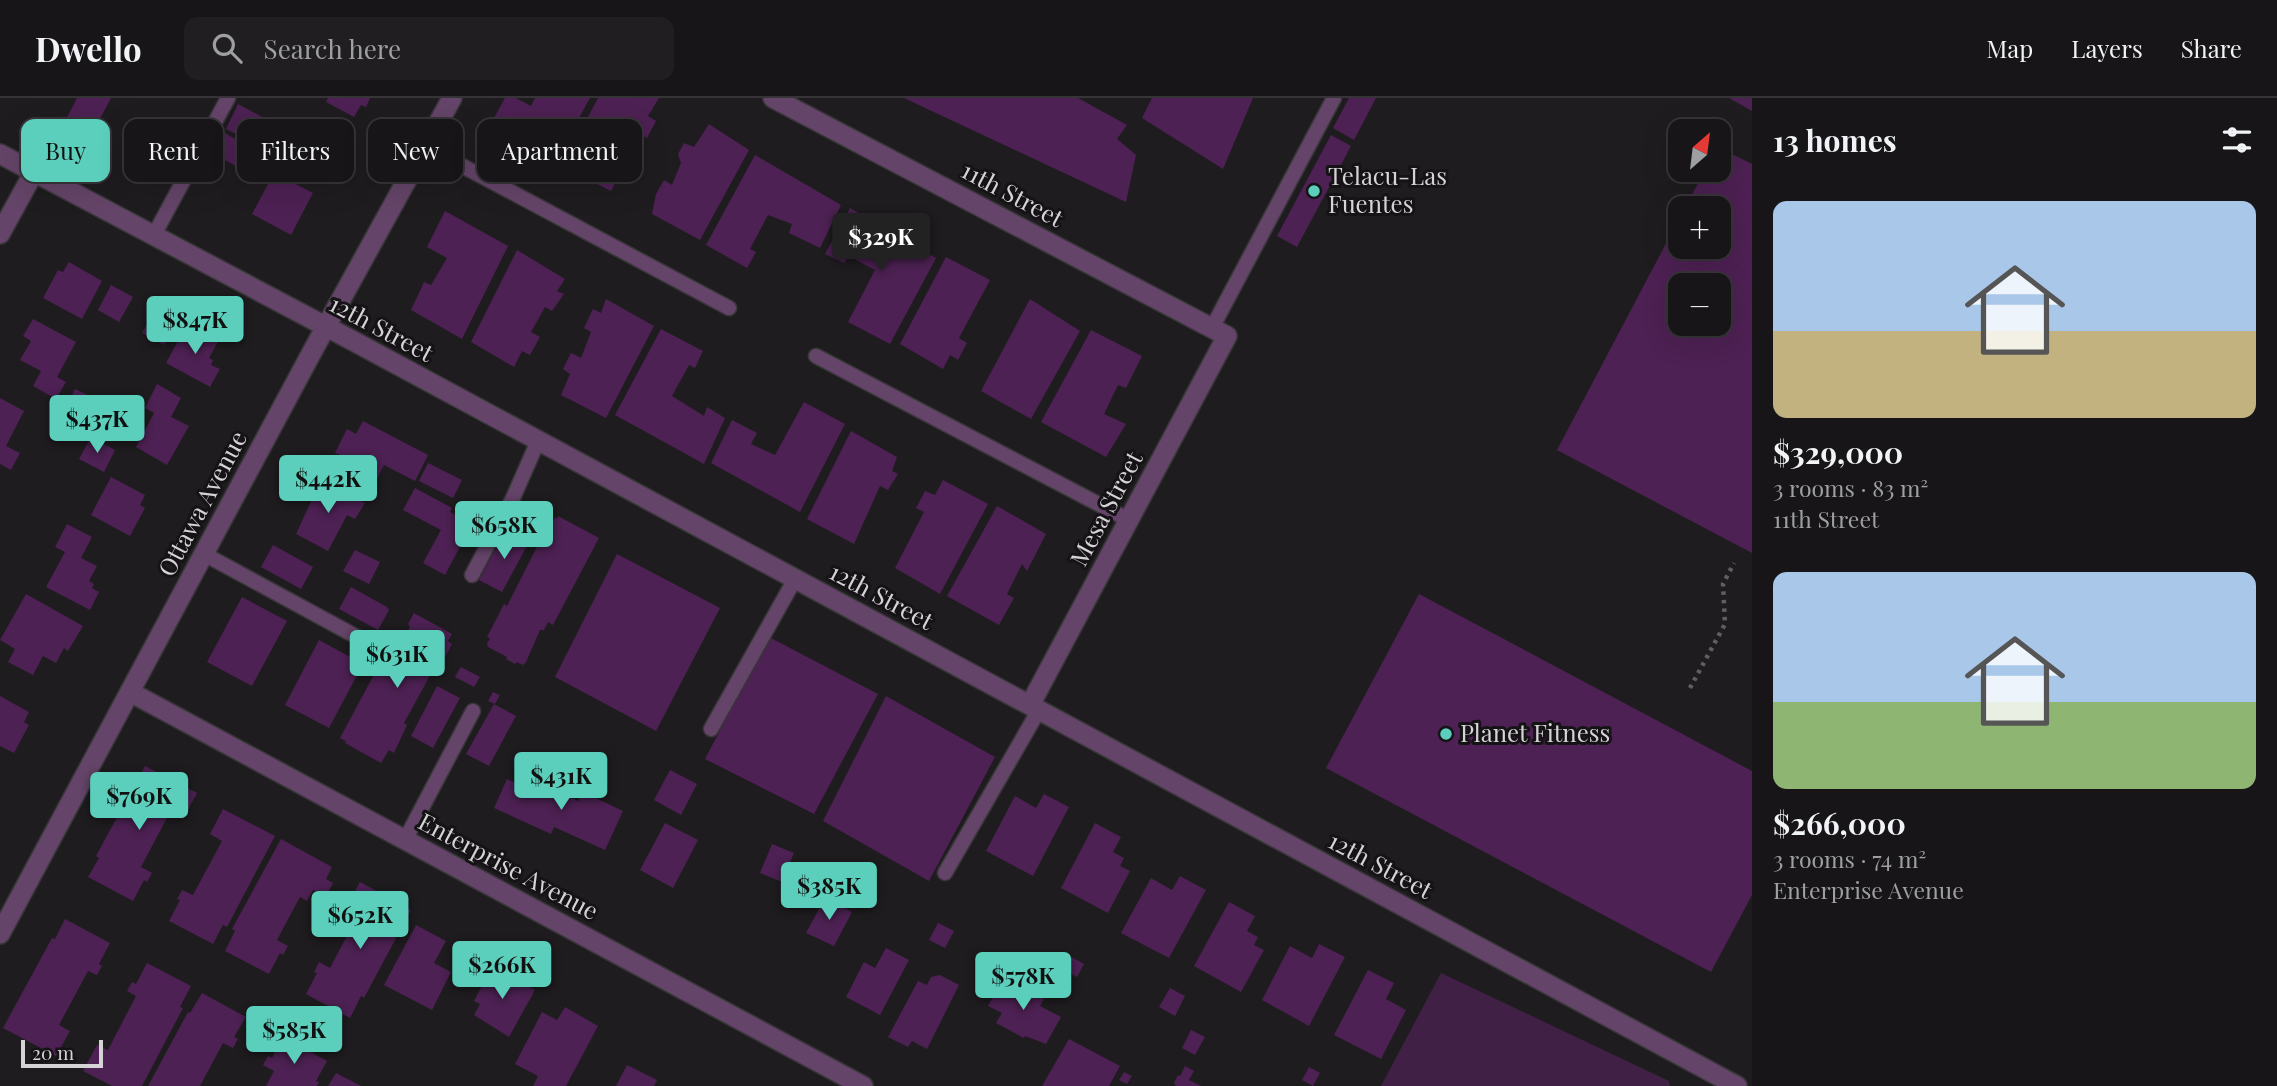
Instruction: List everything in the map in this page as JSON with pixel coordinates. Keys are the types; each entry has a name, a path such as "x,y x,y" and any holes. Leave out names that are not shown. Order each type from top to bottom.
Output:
{"street":[{"name":"Ottawa Avenue","path":"440,119 452,98"},
{"name":"11th Street","path":"773,98 1220,332"},
{"name":"12th Street","path":"0,154 21,165"},
{"path":"0,234 29,182"},
{"name":"12th Street","path":"53,182 1737,1086"},
{"name":"Ottawa Avenue","path":"0,934 405,182"},
{"name":"Mesa Street","path":"1035,708 1220,332"},
{"name":"Enterprise Avenue","path":"130,692 863,1086"}],"lane":[{"path":"154,235 228,98"},
{"path":"1220,332 1334,98"},
{"path":"463,166 729,308"},
{"path":"816,356 1129,520"},
{"path":"472,575 513,499 538,440"},
{"path":"204,554 370,644"},
{"path":"711,729 794,579"},
{"path":"945,873 1035,708"},
{"path":"405,840 473,711"}],"path":[{"path":"1690,688 1725,624 1723,584 1734,563"}],"shaded area":[{"path":"1441,973 1669,1081 1670,1086 1381,1086"}],"building":[{"path":"77,98 111,98 100,119 66,119"},
{"path":"328,98 370,98 366,107 361,105 354,117 326,102"},
{"path":"505,98 516,98 531,106 535,98 590,98 578,119 493,119"},
{"path":"598,98 659,98 648,116 656,121 647,138 642,135 642,119 587,119"},
{"path":"904,98 1078,98 1127,125 1117,139 1136,155 1126,202"},
{"path":"1152,98 1253,98 1223,169 1142,118"},
{"name":"Telacu-Las Fuentes","path":"1349,98 1376,98 1354,140 1333,128"},
{"path":"1729,98 1752,98 1752,111"},
{"path":"238,104 264,118 237,119 237,134 226,129"},
{"path":"709,124 749,150 700,240 652,214 656,194 664,180 672,185 681,163 678,154 684,143 694,147"},
{"path":"225,133 237,140 236,166 223,159"},
{"name":"Telacu-Las Fuentes","path":"1331,135 1351,146 1297,247 1277,236"},
{"path":"1731,154 1752,164 1752,553 1557,450 1668,240 1668,259 1731,259 1731,196 1691,196 1699,182 1731,182"},
{"path":"755,155 841,205 820,248 789,233 792,224 768,215 750,249 756,252 747,268 706,245"},
{"path":"269,182 292,182 313,193 291,235 252,214"},
{"path":"593,182 616,182 611,191"},
{"path":"850,208 936,258 890,344 848,322 875,270 849,256 844,263 825,254"},
{"path":"445,211 508,246 462,339 411,310 424,282 431,285 447,258 427,247"},
{"path":"517,250 565,279 557,291 564,294 552,311 545,307 531,332 540,337 530,355 522,351 514,367 471,342"},
{"path":"946,257 990,280 959,338 967,343 958,360 950,355 943,369 900,344"},
{"path":"69,262 102,281 82,319 43,298 58,270 63,272"},
{"path":"111,285 133,297 119,322 98,310"},
{"path":"606,299 654,326 606,418 561,395 570,374 563,369 571,353 581,358 591,332 584,328 593,309 601,313"},
{"path":"1030,299 1080,331 1031,419 981,391"},
{"path":"156,309 177,321 164,345 142,333"},
{"path":"33,319 76,342 57,377 66,382 56,399 33,386 41,371 20,360 31,341 23,336"},
{"path":"186,326 218,342 209,358 213,360 211,365 220,369 210,387 166,363"},
{"path":"661,329 703,351 695,368 689,365 672,396 704,416 707,407 725,418 704,464 615,415"},
{"path":"1091,330 1142,356 1126,388 1118,385 1104,414 1126,424 1106,457 1041,422"},
{"path":"157,384 181,398 171,417 189,426 167,465 136,447 154,413 145,408"},
{"path":"75,389 90,396 84,408 69,401"},
{"path":"0,398 24,411 6,446 20,453 11,470 0,464"},
{"path":"804,402 845,424 800,512 711,463 732,420 757,433 751,444 775,455"},
{"path":"363,421 428,455 415,481 384,465 375,483 336,463 340,455 335,453 347,429 356,434"},
{"path":"851,431 897,457 892,471 898,474 888,490 880,486 854,544 807,519"},
{"path":"91,437 115,450 104,472 79,459"},
{"path":"428,463 462,480 453,498 419,481"},
{"path":"111,477 145,495 140,505 145,508 130,536 91,515"},
{"path":"321,480 365,503 355,519 347,515 328,551 296,534"},
{"path":"943,480 988,504 940,594 895,568 924,512 916,508 925,491 935,495"},
{"path":"415,488 452,508 450,512 472,524 445,575 423,563 441,530 403,510"},
{"path":"997,506 1046,534 1027,571 1022,564 1007,594 1014,598 999,625 947,596"},
{"path":"558,516 599,538 553,625 548,622 544,630 540,630 526,662 523,665 517,662 515,664 488,647 490,638 487,637 504,604 507,606 543,535 545,536"},
{"path":"67,524 92,537 81,558 97,566 89,581 94,584 92,588 99,592 90,610 46,587 65,552 55,547"},
{"path":"506,530 529,542 502,592 479,580"},
{"path":"273,545 313,567 301,589 261,567"},
{"path":"355,550 380,562 369,584 343,571"},
{"path":"617,554 720,608 656,731 555,677"},
{"path":"351,587 389,610 378,630 339,609"},
{"path":"26,594 83,626 68,651 64,648 56,663 43,656 33,675 8,662 15,649 0,640"},
{"path":"1419,594 1752,771 1752,895 1711,972 1326,768"},
{"path":"242,597 287,621 252,686 207,662"},
{"path":"414,613 452,634 448,641 452,644 436,674 432,672 404,723 407,725 394,753 389,750 381,763 340,738 385,654 391,657 398,648 410,627 408,624"},
{"path":"769,637 878,694 814,814 705,759"},
{"path":"319,640 363,664 329,728 285,705"},
{"path":"461,667 480,677 474,687 455,677"},
{"path":"437,686 460,698 433,748 411,736"},
{"path":"493,692 500,695 495,704 488,701"},
{"path":"0,696 29,712 24,722 29,725 14,753 0,746"},
{"path":"886,696 995,757 929,881 823,821"},
{"path":"494,704 516,716 489,766 466,754"},
{"path":"145,766 197,793 183,819 170,812 141,867 152,873 147,882 144,880 133,901 88,877 99,858 96,856"},
{"path":"670,770 697,784 681,815 654,800"},
{"path":"507,779 535,792 539,783 578,801 583,792 623,811 605,850 554,827 551,834 494,808"},
{"path":"1044,794 1069,807 1033,876 986,851 1015,796 1036,808"},
{"path":"223,809 275,836 227,927 223,925 213,944 169,921 182,890 193,895 222,841 210,834"},
{"path":"665,823 698,840 673,888 640,870"},
{"path":"1095,823 1121,837 1113,852 1124,858 1120,866 1130,871 1108,913 1061,888"},
{"path":"281,839 332,867 326,879 333,883 327,894 313,890 307,901 300,897 277,940 288,946 283,955 280,953 269,974 225,951 235,931 232,929"},
{"path":"772,844 794,853 782,882 760,873"},
{"path":"1180,876 1206,890 1169,958 1121,933 1151,878 1172,890"},
{"path":"360,882 411,910 364,998 361,996 350,1018 306,994 317,973 314,972 319,962 330,968 359,913 346,907"},
{"path":"825,898 852,912 834,946 806,933"},
{"path":"1229,902 1255,916 1247,931 1258,937 1254,945 1264,950 1241,992 1194,966"},
{"path":"65,919 110,943 99,964 102,966 97,975 88,971 59,1025 70,1031 56,1056 3,1028"},
{"path":"938,923 954,931 945,948 929,940"},
{"path":"416,925 446,941 434,963 451,972 432,1010 384,985"},
{"path":"1319,944 1345,957 1309,1026 1262,1000 1290,946 1312,958"},
{"path":"886,948 909,960 880,1015 846,997 864,962 875,968"},
{"path":"1065,953 1084,964 1077,977 1057,966"},
{"path":"147,963 191,986 180,1007 183,1008 142,1086 112,1086 83,1071 97,1045 108,1050 136,996 127,991 132,982 136,984"},
{"path":"492,967 535,990 509,1037 474,1015 480,1004 474,1001"},
{"path":"1368,970 1394,983 1386,999 1406,1010 1381,1059 1334,1035"},
{"path":"940,975 959,985 927,1049 912,1041 908,1047 888,1037 918,981 927,985 931,977"},
{"path":"1003,978 1044,999 1040,1006 1061,1017 1046,1044 1025,1036 1024,1038 996,1023 1002,1013 988,1006"},
{"path":"1170,988 1185,996 1175,1016 1159,1007"},
{"path":"202,993 246,1017 234,1037 238,1039 233,1048 223,1043 200,1086 148,1086 188,1012 190,1013"},
{"path":"565,1007 598,1026 566,1086 533,1086 538,1076 515,1064 542,1012 557,1020"},
{"path":"1191,1030 1205,1037 1195,1055 1182,1048"},
{"path":"283,1037 327,1061 316,1081 319,1082 317,1086 266,1086 274,1071 263,1065 268,1056 272,1058"},
{"path":"1069,1039 1120,1066 1109,1086 1042,1086"},
{"path":"627,1065 657,1080 654,1086 616,1086"},
{"path":"1185,1066 1194,1071 1189,1080 1201,1086 1176,1086 1174,1083"},
{"path":"1309,1067 1320,1073 1313,1086 1302,1080"},
{"path":"1124,1072 1132,1076 1127,1084 1119,1080"},
{"path":"336,1073 361,1086 328,1086"}],"place":[{"name":"Telacu-Las Fuentes","path":"1314,191"},
{"name":"Planet Fitness","path":"1446,734"}]}
